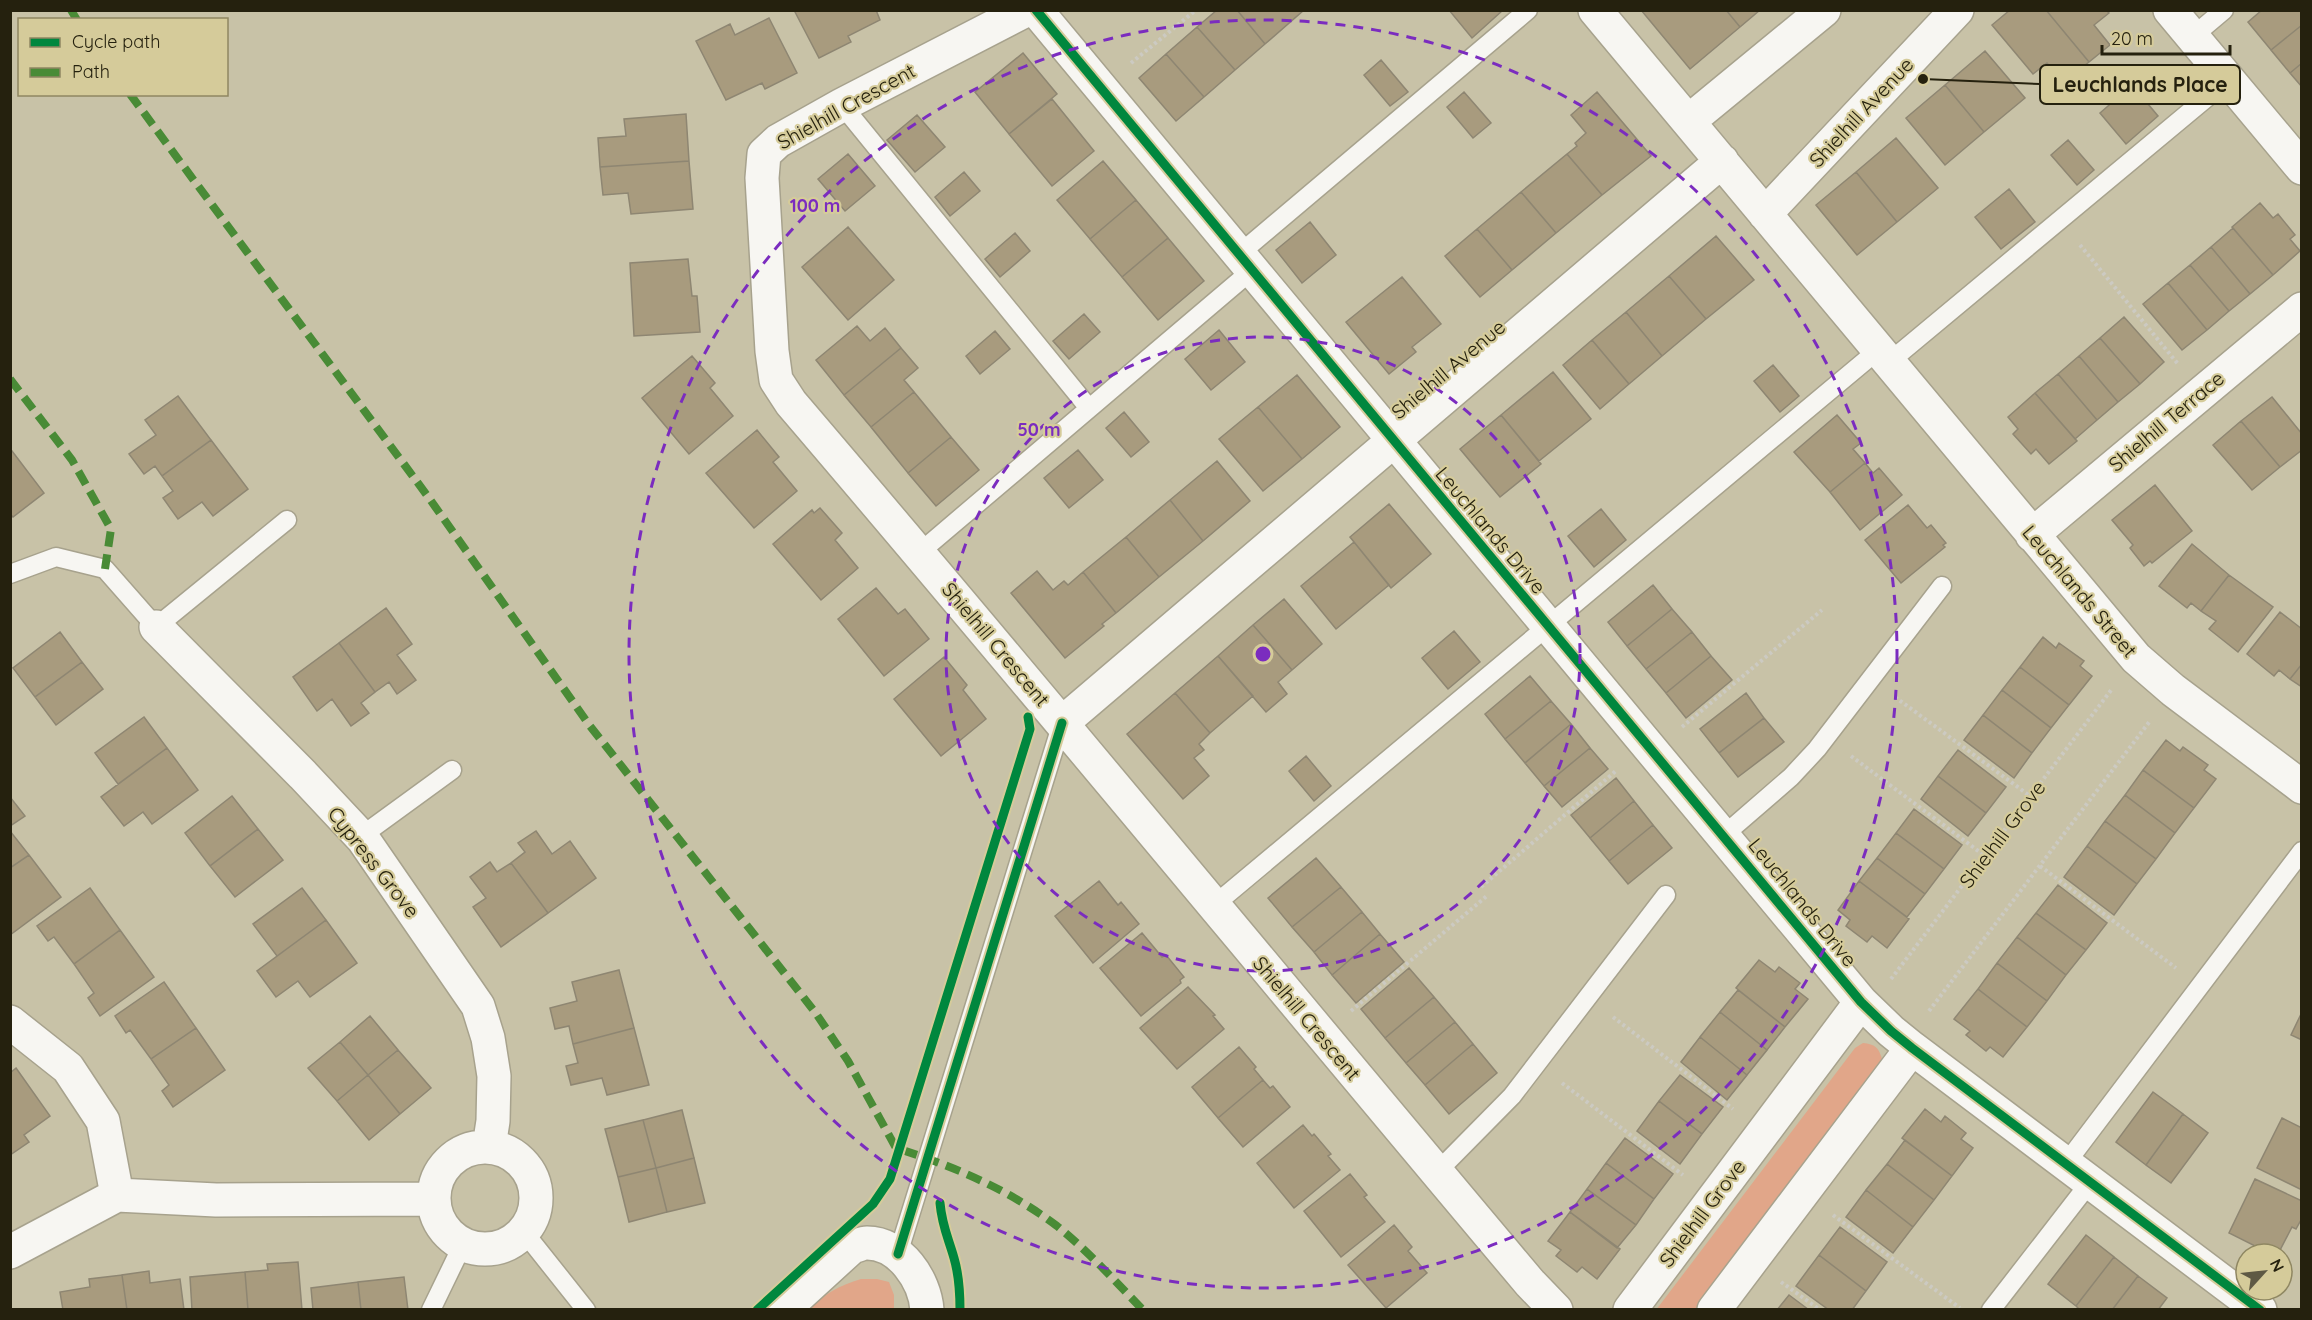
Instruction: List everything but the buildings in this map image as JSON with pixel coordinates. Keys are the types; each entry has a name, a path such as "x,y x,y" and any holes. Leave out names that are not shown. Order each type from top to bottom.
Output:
{"street":[{"name":"Shielhill Crescent","path":"1026,10 842,105 778,141 764,154 762,178 772,351 776,380 791,403 1437,1172 1556,1310"},
{"name":"Leuchlands Drive","path":"1036,10 1547,626 1724,835 1873,995 1891,1031 2260,1310"},
{"name":"Leuchlands Street","path":"1595,10 1882,357 2136,658 2301,787"},
{"path":"1689,121 1824,10"},
{"name":"Shielhill Avenue","path":"1765,214 1957,10"},
{"path":"2170,10 2301,168"},
{"name":"Shielhill Avenue","path":"1062,723 1722,161"},
{"name":"Shielhill Terrace","path":"2032,535 2301,309"},
{"name":"Cypress Grove","path":"156,627 303,775 360,837 478,1006 488,1038 494,1076 493,1121 489,1147"},
{"name":"Shielhill Grove","path":"1630,1310 1873,995"},
{"path":"10,1022 68,1068 103,1121 117,1196"},
{"path":"1714,1310 1912,1048"},
{"path":"489,1147 515,1156 526,1166 533,1178 536,1206 532,1220 524,1232 514,1240 502,1247 476,1248 463,1244 448,1233 438,1217 434,1199 436,1182 444,1167 457,1155 472,1148 489,1147"},
{"path":"10,1252 117,1196 216,1200 434,1199"},
{"path":"783,1310 852,1247 866,1243 898,1254 918,1280 926,1296 927,1310"}],"lane":[{"path":"919,553 1088,407 1528,10"},
{"path":"2192,38 2224,10"},
{"path":"1213,906 1547,626 1882,357 2060,221 2228,80"},
{"path":"842,105 1088,407"},
{"path":"10,574 56,557 105,569 156,627 287,520"},
{"path":"1724,835 1791,777 1826,737 1942,586"},
{"path":"898,1254 1062,723"},
{"path":"360,837 452,770"},
{"path":"1991,1310 2199,986 2301,851"},
{"path":"1437,1172 1495,1116 1538,1064 1666,895"},
{"path":"524,1232 586,1310"},
{"path":"431,1310 463,1244"}],"path":[{"path":"1100,89 1196,10"},
{"path":"2060,221 2201,391"},
{"path":"1681,729 1822,610"},
{"path":"1875,671 1889,693 2030,796"},
{"path":"1929,1011 2151,720"},
{"path":"1826,737 1985,856"},
{"path":"1481,887 1620,768"},
{"path":"2040,866 2199,986"},
{"path":"1351,1012 1488,895"},
{"path":"1588,998 1736,1112"},
{"path":"1538,1064 1686,1177"},
{"path":"1832,1214 1961,1310"},
{"path":"1781,1281 1820,1310"}],"shaded area":[{"path":"1863,1043 1871,1044 1878,1049 1882,1059 1879,1067 1695,1309 1656,1310 1855,1048"},
{"path":"861,1279 889,1282 894,1295 894,1309 808,1310 833,1291"}],"marked path":[{"path":"71,10 76,18"},
{"path":"131,96 429,498 590,726 815,1012 848,1061 896,1148 980,1180 1038,1213 1080,1246 1143,1310"},
{"path":"10,379 72,460 111,529 105,569"}],"cycle path":[{"path":"1036,10 1861,1002 1912,1048 2260,1310"},
{"path":"757,1310 873,1204 890,1179 1030,729 1028,717"},
{"path":"898,1254 1062,723"},
{"path":"940,1203 957,1271 960,1310"}],"place":[{"name":"Leuchlands Place","path":"1923,79"}]}
